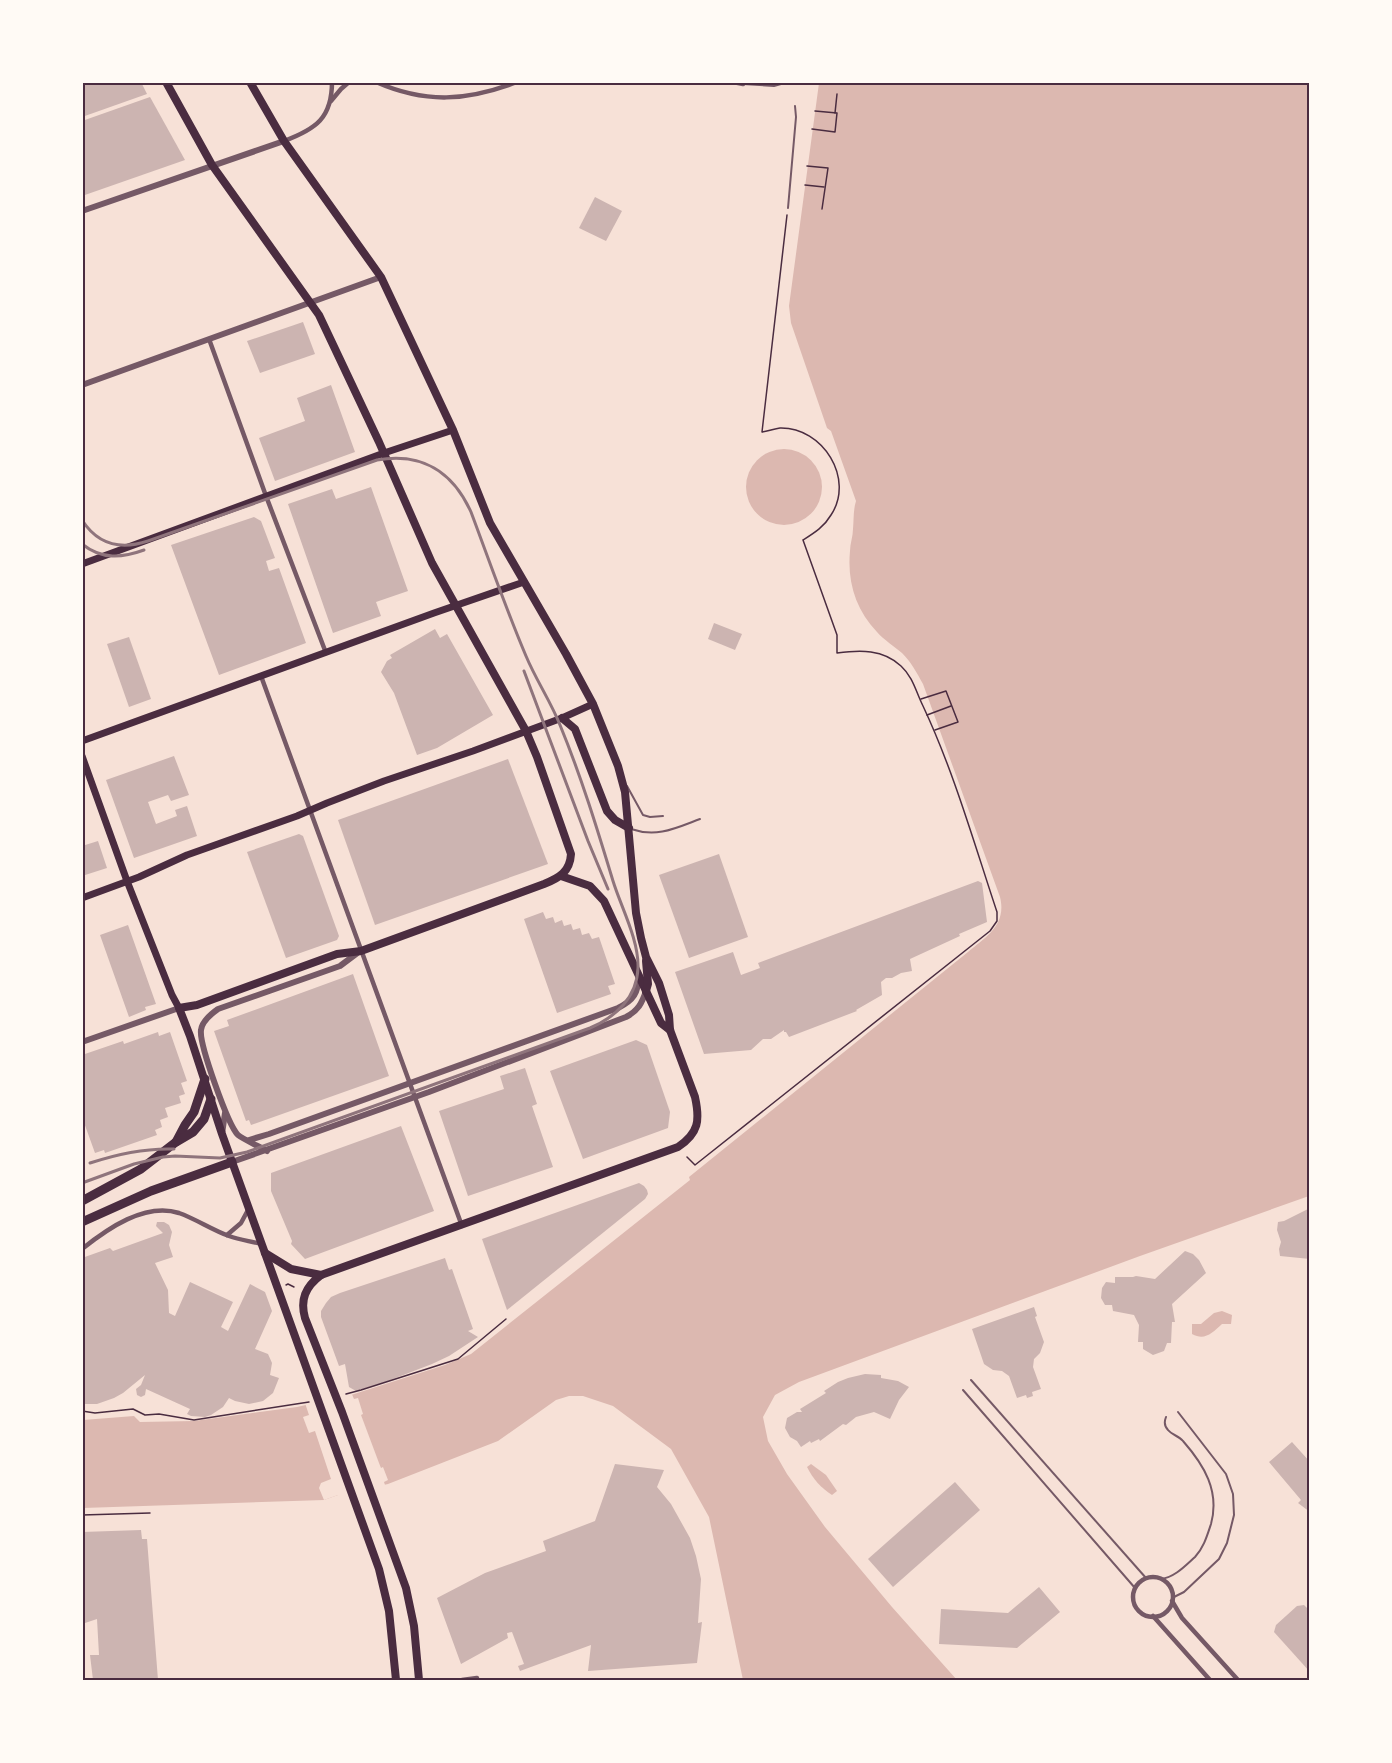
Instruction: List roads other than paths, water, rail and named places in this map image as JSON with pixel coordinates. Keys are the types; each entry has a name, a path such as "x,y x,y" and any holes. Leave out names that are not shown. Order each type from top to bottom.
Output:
{"highway":[{"path":"176,1142 194,1112 205,1079"},
{"path":"82,1201 141,1169 193,1132 204,1119 211,1099"},
{"path":"82,1222 171,1183 232,1162"}],"main road":[{"path":"166,82 213,165 312,303 327,330 424,546 455,606 526,731 571,854 569,864 561,876 544,884 361,951 338,954 197,1005 179,1008"},
{"path":"250,82 284,141 381,277 453,430 484,510 592,704 621,776 626,801 636,914 646,957 648,984 646,991"},
{"path":"82,564 384,453 453,430"},
{"path":"82,741 524,582"},
{"path":"82,898 188,855 384,781 429,767 562,718 592,704"},
{"path":"562,718 575,729 607,811 615,820 628,828"},
{"path":"82,756 128,881 190,1036 222,1134 379,1569 389,1611 396,1680"},
{"path":"561,876 590,886 599,894 661,1023 670,1030"},
{"path":"419,1680 412,1608 393,1548 305,1318 302,1304 306,1289 321,1275 678,1147 694,1132 698,1116 695,1097 670,1030 669,1015 658,982 646,957"},
{"path":"264,1249 291,1269 321,1275"}],"street":[{"path":"82,211 301,135 314,126 328,110 332,82"},
{"path":"331,101 349,82"},
{"path":"376,82 413,95 450,98 488,93 517,82"},
{"path":"733,82 743,84"},
{"path":"82,385 381,277"},
{"path":"209,339 326,653"},
{"path":"261,676 462,1226"},
{"path":"267,1151 238,1135 225,1112 201,1039 202,1025 218,1009 340,966 361,951"},
{"path":"249,1140 618,1008 635,996 639,976"},
{"path":"232,1162 415,1097 626,1017 640,1006 646,991"},
{"path":"82,1042 179,1008"},
{"path":"222,1134 225,1112"},
{"path":"227,1235 241,1223 250,1207"},
{"path":"82,1250 123,1222 161,1210 178,1213 264,1249"},
{"path":"1210,1680 1153,1617 1137,1608 1133,1599 1135,1588 1146,1578 1161,1579 1171,1589 1172,1599 1182,1618 1238,1680"},
{"path":"1153,1617 1166,1611 1172,1599"},
{"path":"462,1680 477,1678"}],"lane":[{"path":"743,84 774,86 788,82"},
{"path":"788,208 795,106"},
{"path":"621,776 641,813 650,817 663,816"},
{"path":"628,828 648,834 660,833 700,819"},
{"path":"971,1380 1146,1578"},
{"path":"963,1390 1135,1588"},
{"path":"1172,1599 1184,1592 1219,1558 1227,1543 1234,1515 1233,1494 1226,1474 1178,1412"},
{"path":"1161,1579 1170,1578 1199,1552 1214,1511 1214,1496 1208,1479 1182,1440 1168,1431 1165,1425 1166,1417"}],"railway":[{"path":"82,520 95,535 103,540 119,545 138,544 377,460 393,458 422,462 445,476 464,498 471,512 526,656 568,744 616,891 633,935 638,957 637,978 629,997 616,1012 590,1028 247,1152 220,1158 163,1157 134,1164 82,1183"},
{"path":"82,544 97,553 112,556 128,555 144,550"},
{"path":"524,671 608,889"},
{"path":"90,1163 132,1152 174,1149"}]}
